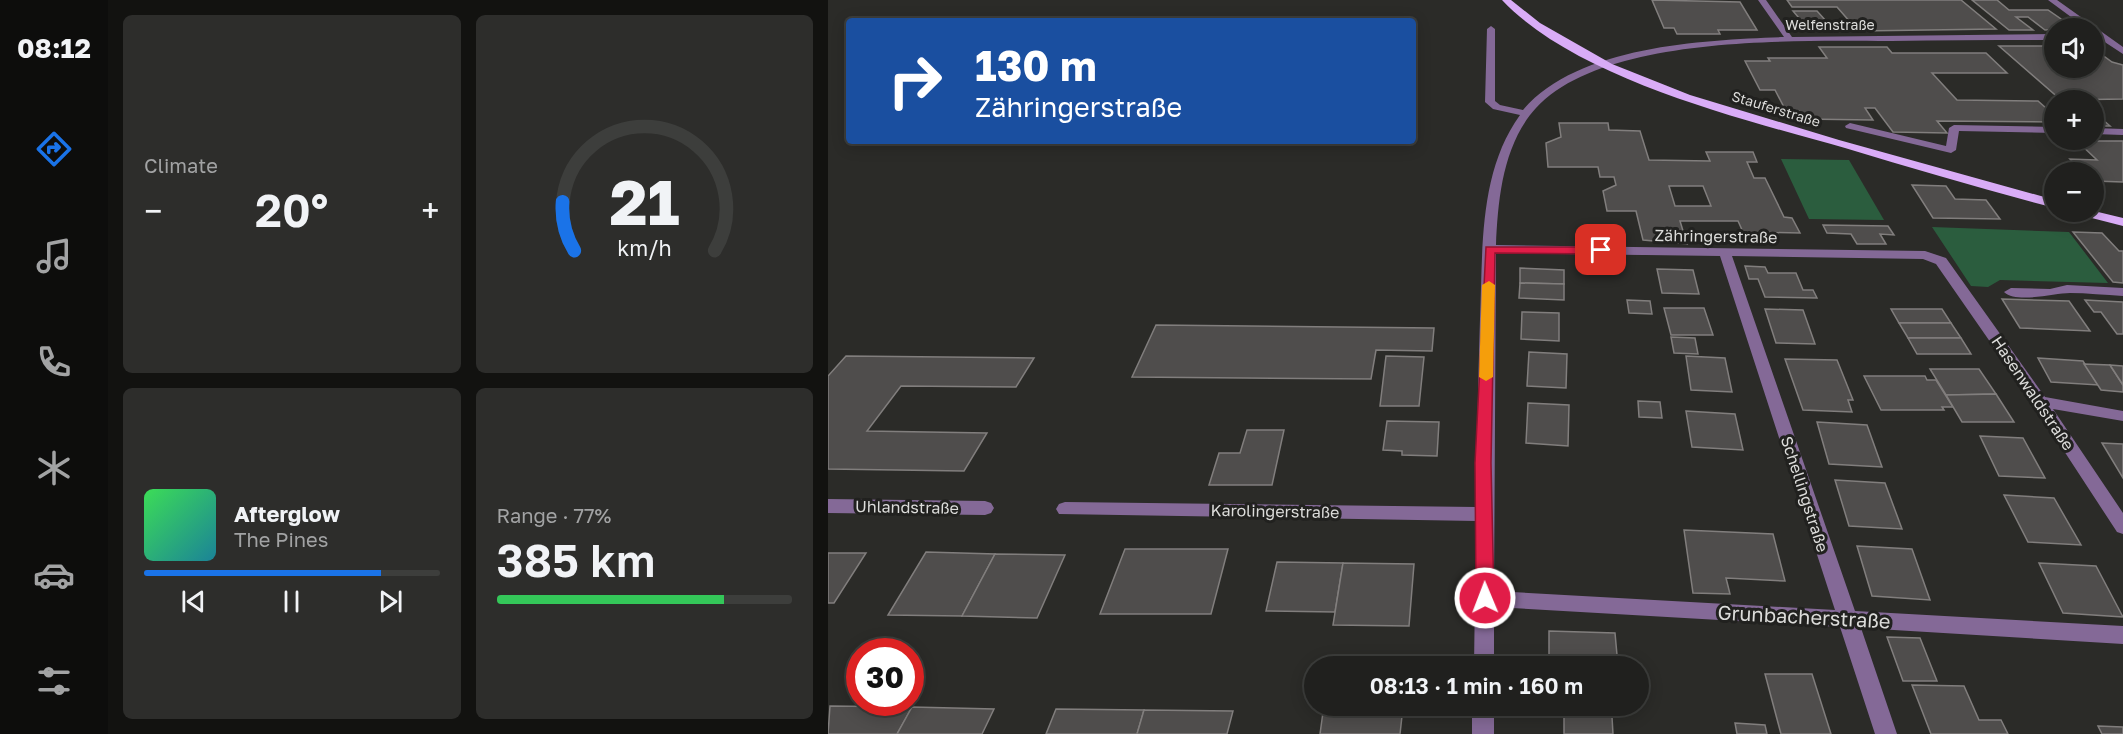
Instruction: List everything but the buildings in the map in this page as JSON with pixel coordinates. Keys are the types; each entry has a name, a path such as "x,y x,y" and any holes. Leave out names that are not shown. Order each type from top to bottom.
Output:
{"main road":[{"name":"Stauferstraße","path":"1506,0 1558,38 1608,64 1739,114 2044,201"},
{"path":"2104,217 2123,223"}],"street":[{"path":"1762,0 1789,38"},
{"path":"2052,0 2076,18"},
{"path":"1491,29 1488,95 1490,102 1497,107 1526,114"},
{"path":"2104,37 2123,35"},
{"name":"Welfenstraße","path":"1608,64 1637,56 1728,41 1789,38 2044,37"},
{"path":"2104,40 2123,51"},
{"path":"1484,656 1484,514 1490,249 1497,179 1508,143 1536,102 1557,87 1587,71 1608,64"},
{"path":"1850,126 1951,150 1954,128 2044,130"},
{"path":"2104,131 2123,132"},
{"name":"Zähringerstraße","path":"1490,249 1925,255 1941,261"},
{"name":"Schellingstraße","path":"1725,253 1886,734"},
{"name":"Hasenwaldstraße","path":"1941,261 2040,401 2123,527"},
{"path":"2011,292 2050,293 2067,289 2123,292"},
{"path":"2040,401 2123,416"},
{"name":"Uhlandstraße","path":"828,506 985,508"},
{"name":"Karolingerstraße","path":"1065,509 1484,514"},
{"name":"Grunbacherstraße","path":"1485,598 2123,634"},
{"path":"1483,716 1483,734"}],"green space":[{"path":"1781,159 1849,160 1884,220 1809,219"},
{"path":"1932,227 2069,232 2108,283 2000,280 1988,287 1971,286"}],"slow traffic":[{"path":"1486,377 1489,285"}],"route":[{"path":"1485,598 1483,463 1490,249 1601,250"}]}
